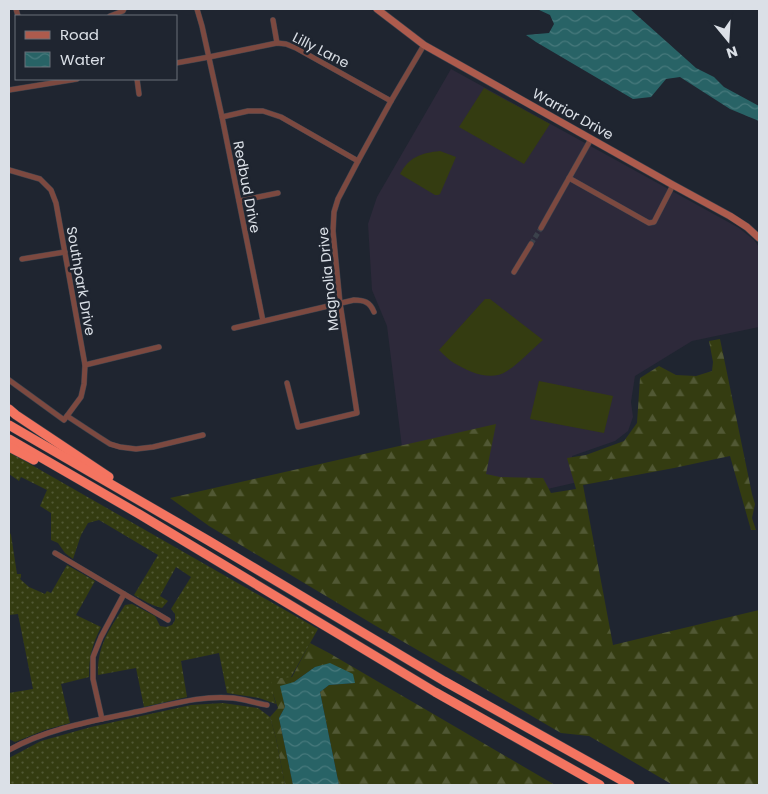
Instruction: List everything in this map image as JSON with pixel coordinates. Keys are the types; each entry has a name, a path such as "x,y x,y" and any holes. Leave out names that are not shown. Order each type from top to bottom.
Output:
{"highway":[{"path":"9,409 16,416 114,480 143,503"},
{"path":"9,425 444,681 630,785"},
{"path":"9,438 436,692 600,785"},
{"path":"9,447 139,514"}],"street":[{"path":"113,15 124,9"},
{"name":"Redbud Drive","path":"197,9 222,116 263,321"},
{"name":"Warrior Drive","path":"376,9 424,45 673,186 730,216 759,237"},
{"path":"274,20 278,43"},
{"name":"Lilly Lane","path":"178,63 278,43 286,44 391,101"},
{"name":"Magnolia Drive","path":"287,383 298,427 357,413 340,303 333,231 334,212 338,199 358,161 424,45"},
{"path":"9,90 71,80"},
{"path":"137,80 139,94"},
{"path":"222,116 248,111 264,111 281,117 358,161"},
{"path":"541,228 591,139"},
{"name":"Southpark Drive","path":"9,170 40,179 51,190 56,203 85,365 81,397 66,418"},
{"path":"569,178 649,223 654,222 673,186"},
{"path":"239,200 278,193"},
{"path":"514,272 531,244"},
{"path":"22,259 65,252"},
{"path":"234,328 354,300 368,302 374,312"},
{"path":"85,365 159,347"},
{"path":"9,380 66,418 110,444 136,449 153,447 203,435"},
{"path":"55,553 168,620"},
{"path":"102,719 93,678 93,657 101,637 124,594"},
{"path":"9,749 30,739 62,728 208,698 233,698 266,705"}],"shaded area":[{"path":"451,69 739,228 754,240 759,247 759,327 692,341 635,376 631,402 633,417 628,431 615,441 572,456 578,482 411,520 387,326 372,290 368,224 377,197"}],"green space":[{"path":"484,88 550,124 524,164 459,127"},
{"path":"440,151 456,157 440,194 435,195 400,174 407,164 416,157"},
{"path":"485,299 490,299 543,340 512,368 494,376 466,370 452,362 439,350"},
{"path":"720,339 755,504 752,518 756,530 751,530 730,456 583,485 613,645 759,610 759,785 673,785 589,736 561,733 376,626 209,526 170,498 496,424 486,474 500,477 543,478 551,493 576,489 567,458 586,455 624,441 637,423 640,378 659,366 676,375 696,376 712,371 713,362 709,341"},
{"path":"539,381 613,396 604,433 530,419"},
{"path":"9,452 318,629 291,677 273,694 276,704 259,698 227,693 219,653 181,661 187,697 144,707 136,668 98,675 98,664 102,646 125,605 132,604 155,616 160,626 172,625 175,620 175,614 171,609 191,577 176,567 160,596 168,601 162,608 134,595 158,555 99,520 88,523 81,535 73,559 65,553 58,543 51,540 51,513 40,506 47,490 21,477 19,481 9,474"},
{"path":"9,531 17,574 21,574 20,579 29,587 45,594 47,591 51,593 67,565 95,581 76,615 101,627 92,651 89,677 61,684 70,723 45,730 15,742 9,739 9,693 33,689 18,614 9,615"},
{"path":"310,643 555,785 339,785 320,692 329,685 354,683 315,667 294,682 283,698 285,707 279,718 293,785 285,785 270,717 278,708 273,694 271,679 292,677"},
{"path":"223,703 258,708 270,717 285,785 9,785 9,758 41,741 91,727 191,705"}],"water":[{"path":"537,9 630,9 696,68 714,77 724,87 759,106 759,121 730,109 680,77 666,79 651,97 633,99 526,35 549,33 554,24 550,15"},
{"path":"330,663 353,674 355,683 329,685 320,692 339,785 293,785 279,718 285,707 280,686 294,682 315,667"}],"tunnel":[{"path":"531,244 541,228"}]}
